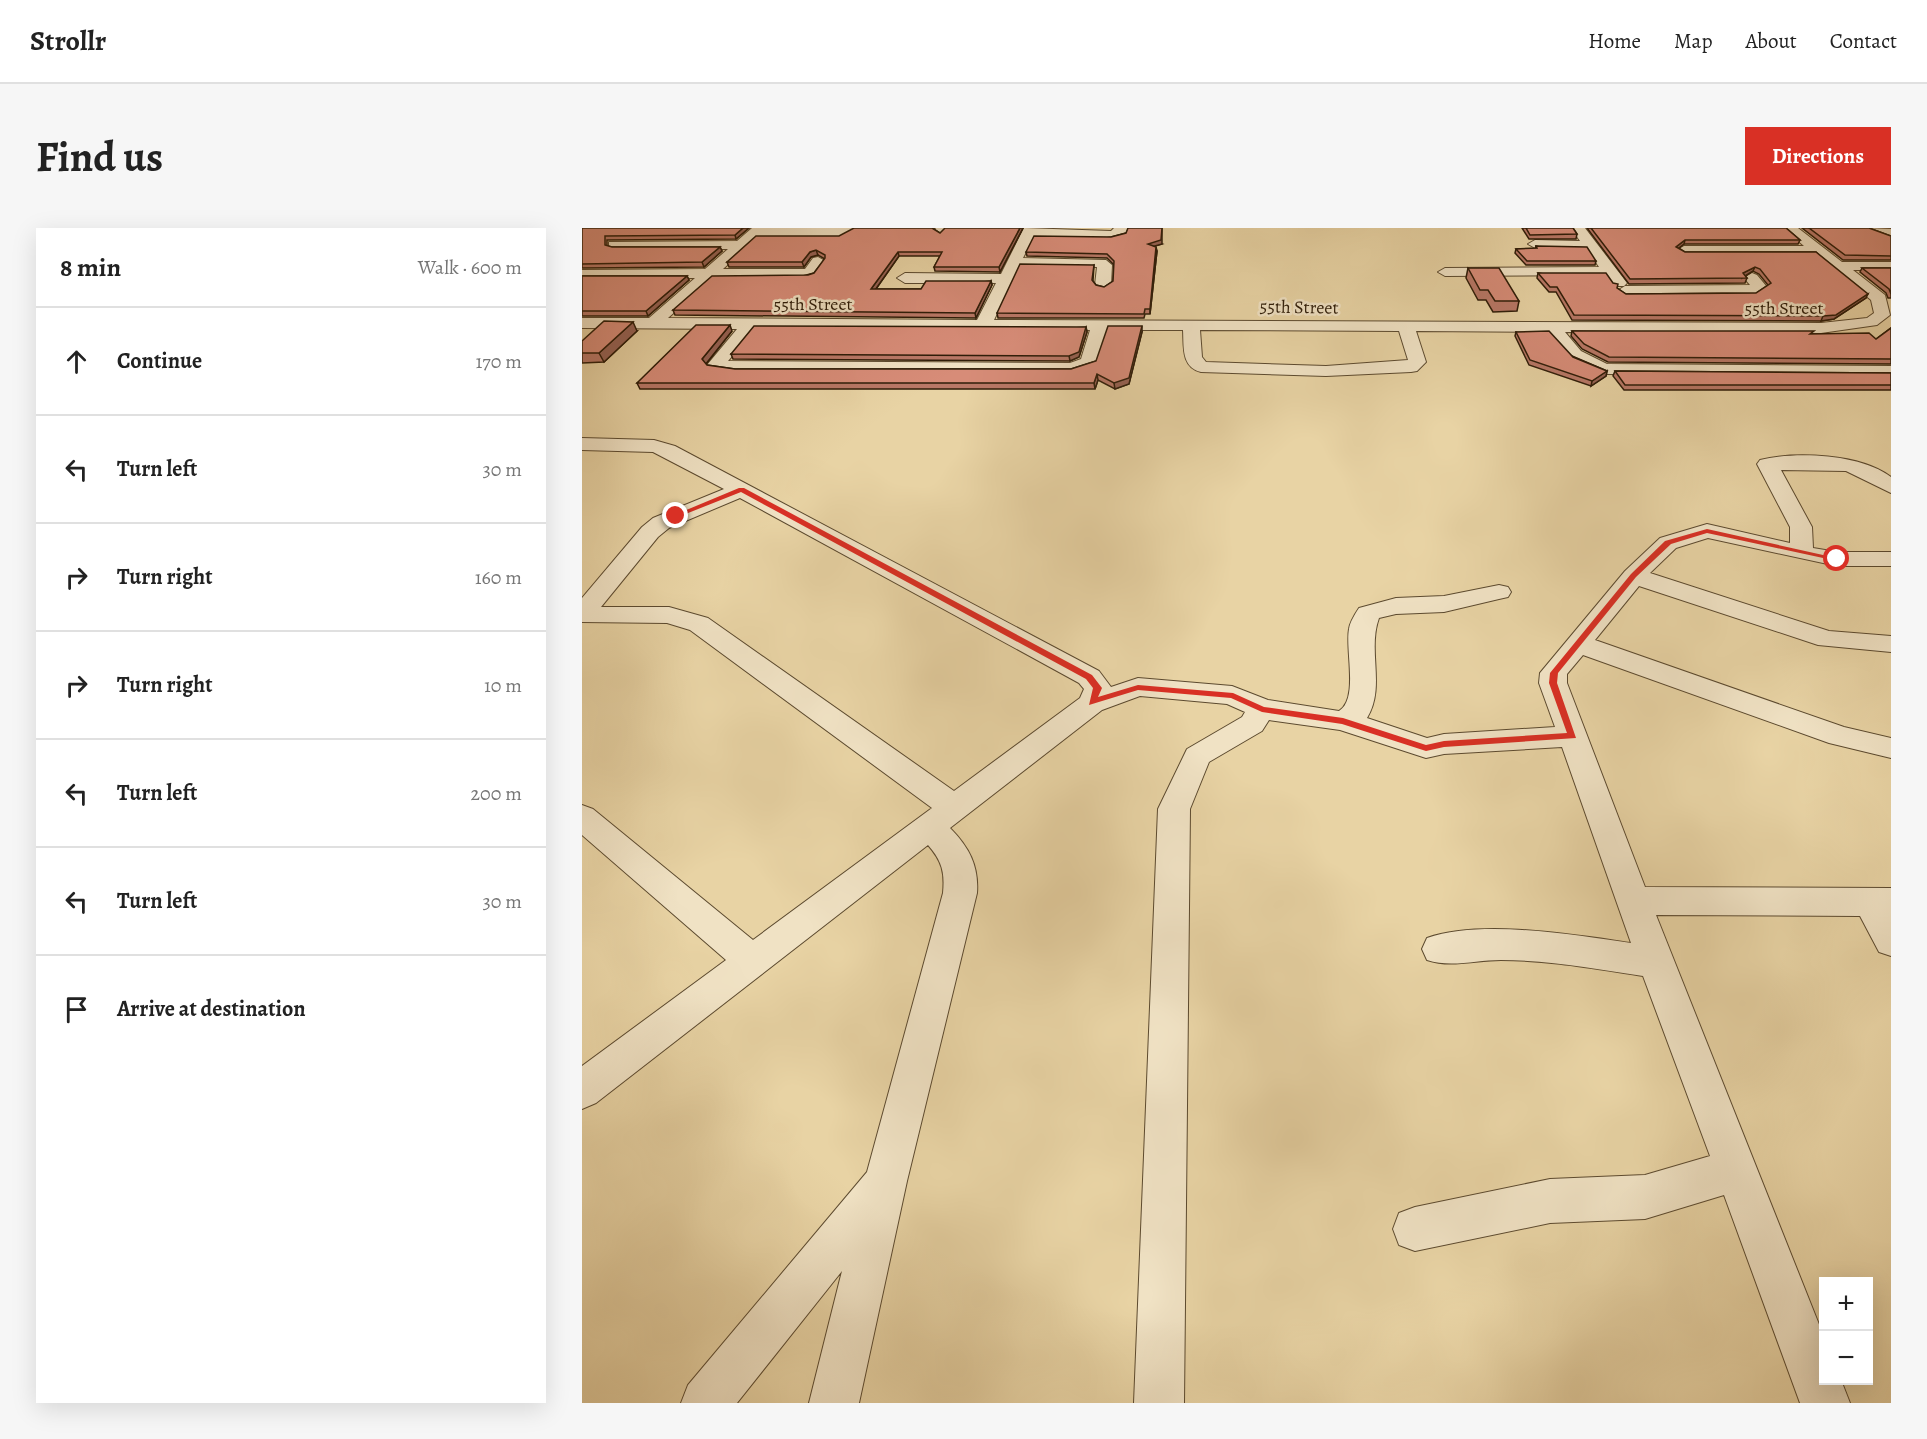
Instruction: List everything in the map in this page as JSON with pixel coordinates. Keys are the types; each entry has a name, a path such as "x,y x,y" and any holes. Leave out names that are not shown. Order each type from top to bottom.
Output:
{"street":[{"path":"653,323 757,231 840,234 851,228"},
{"path":"983,325 1030,231 1111,235 1119,233 1121,228"},
{"path":"1578,228 1651,328"},
{"name":"55th Street","path":"582,323 1406,327 1556,323 1651,328 1778,328 1852,326 1871,322 1882,315 1879,298 1790,228"},
{"path":"1874,228 1891,234"},
{"path":"1673,238 1689,255 1817,250"},
{"path":"1535,244 1590,245"},
{"path":"614,245 741,245"},
{"path":"914,262 901,283 1006,279"},
{"path":"1015,262 1101,263 1105,265 1103,285"},
{"path":"1839,266 1891,266"},
{"path":"1445,272 1611,272"},
{"path":"582,274 810,273"},
{"path":"1625,291 1754,290 1759,287 1752,278"},
{"path":"1556,323 1572,355 1591,365 1607,369 1891,371"},
{"path":"750,324 716,365 737,368 1072,368 1089,362 1100,325"},
{"path":"1191,325 1193,358 1201,367 1326,371 1397,369 1415,365 1417,358 1406,327"},
{"path":"1778,328 1823,371"},
{"path":"582,444 654,446 669,450 1089,677 1098,688 1092,703"},
{"path":"1802,553 1802,527 1767,464 1850,463 1878,475 1891,487"},
{"path":"582,614 656,527 676,516 741,489"},
{"path":"1825,1403 1632,901 1553,683 1554,673 1577,643 1634,576 1668,543 1707,531 1837,559 1891,559"},
{"path":"1634,576 1827,639 1891,644"},
{"path":"1343,721 1356,713 1363,694 1362,629 1368,613 1396,606 1444,604 1499,592"},
{"path":"582,614 669,615 699,624 942,817 950,849 960,862 963,873 960,893 886,1181 834,1403"},
{"path":"1577,643 1839,736 1891,748"},
{"path":"582,1090 750,960 1092,703 1138,687 1233,696 1262,709 1343,721 1426,748 1444,744 1572,736"},
{"path":"1159,1403 1174,809 1197,756 1252,724 1262,709"},
{"path":"582,817 750,960"},
{"path":"1632,901 1880,902 1891,941"},
{"path":"1440,949 1499,945 1550,947 1656,962"},
{"path":"1415,1229 1550,1201 1645,1197 1735,1170"},
{"path":"706,1403 886,1181"}],"building":[{"path":"582,228 743,228 735,235 605,236 605,245 612,247 720,247 702,262 582,264"},
{"path":"854,228 932,228 940,233 945,228 1020,228 999,267 934,267 942,252 898,252 871,289 921,289 926,281 991,281 975,313 673,310 712,276 808,275 814,273 825,258 825,255 816,250 810,252 802,262 727,262 756,236 839,236"},
{"path":"1128,228 1162,228 1161,240 1148,244 1156,247 1150,309 1145,309 1144,314 997,313 1020,264 1094,265 1092,280 1096,285 1104,287 1113,281 1114,261 1107,254 1026,252 1034,236 1111,237 1126,233"},
{"path":"1526,228 1573,228 1577,234 1530,235"},
{"path":"1591,228 1786,228 1800,240 1685,240 1676,247 1685,252 1816,252 1868,294 1836,315 1823,316 1574,315 1557,287 1550,287 1538,273 1606,273 1613,283 1618,284 1617,288 1626,294 1756,293 1771,283 1760,269 1755,267 1743,273 1747,278 1630,279"},
{"path":"1809,228 1869,228 1891,236 1891,256 1845,255"},
{"path":"1536,246 1587,247 1596,261 1527,261 1516,249 1537,248"},
{"path":"1468,268 1499,268 1519,301 1495,301 1488,290 1480,290"},
{"path":"1862,268 1891,268 1891,294 1889,289"},
{"path":"582,276 687,276 646,311 582,311"},
{"path":"604,321 633,322 599,353 582,353 582,341"},
{"path":"696,325 730,325 702,359 707,365 735,369 1071,369 1096,361 1108,326 1142,326 1129,378 1114,383 1097,374 1094,383 637,383"},
{"path":"754,326 1086,327 1079,352 1069,356 731,354"},
{"path":"1891,328 1891,359 1609,357 1584,344 1572,331 1814,331 1810,334 1869,333 1876,339"},
{"path":"1549,331 1573,357 1607,371 1592,381 1530,360 1516,332"},
{"path":"1615,371 1891,373 1891,385 1625,385"}],"route":[{"path":"676,516 741,489 1094,680 1098,688 1092,703 1138,687 1233,696 1262,709 1343,721 1426,748 1444,744 1476,744 1572,736 1553,683 1554,673 1634,576 1668,543 1707,531 1837,559"}]}
